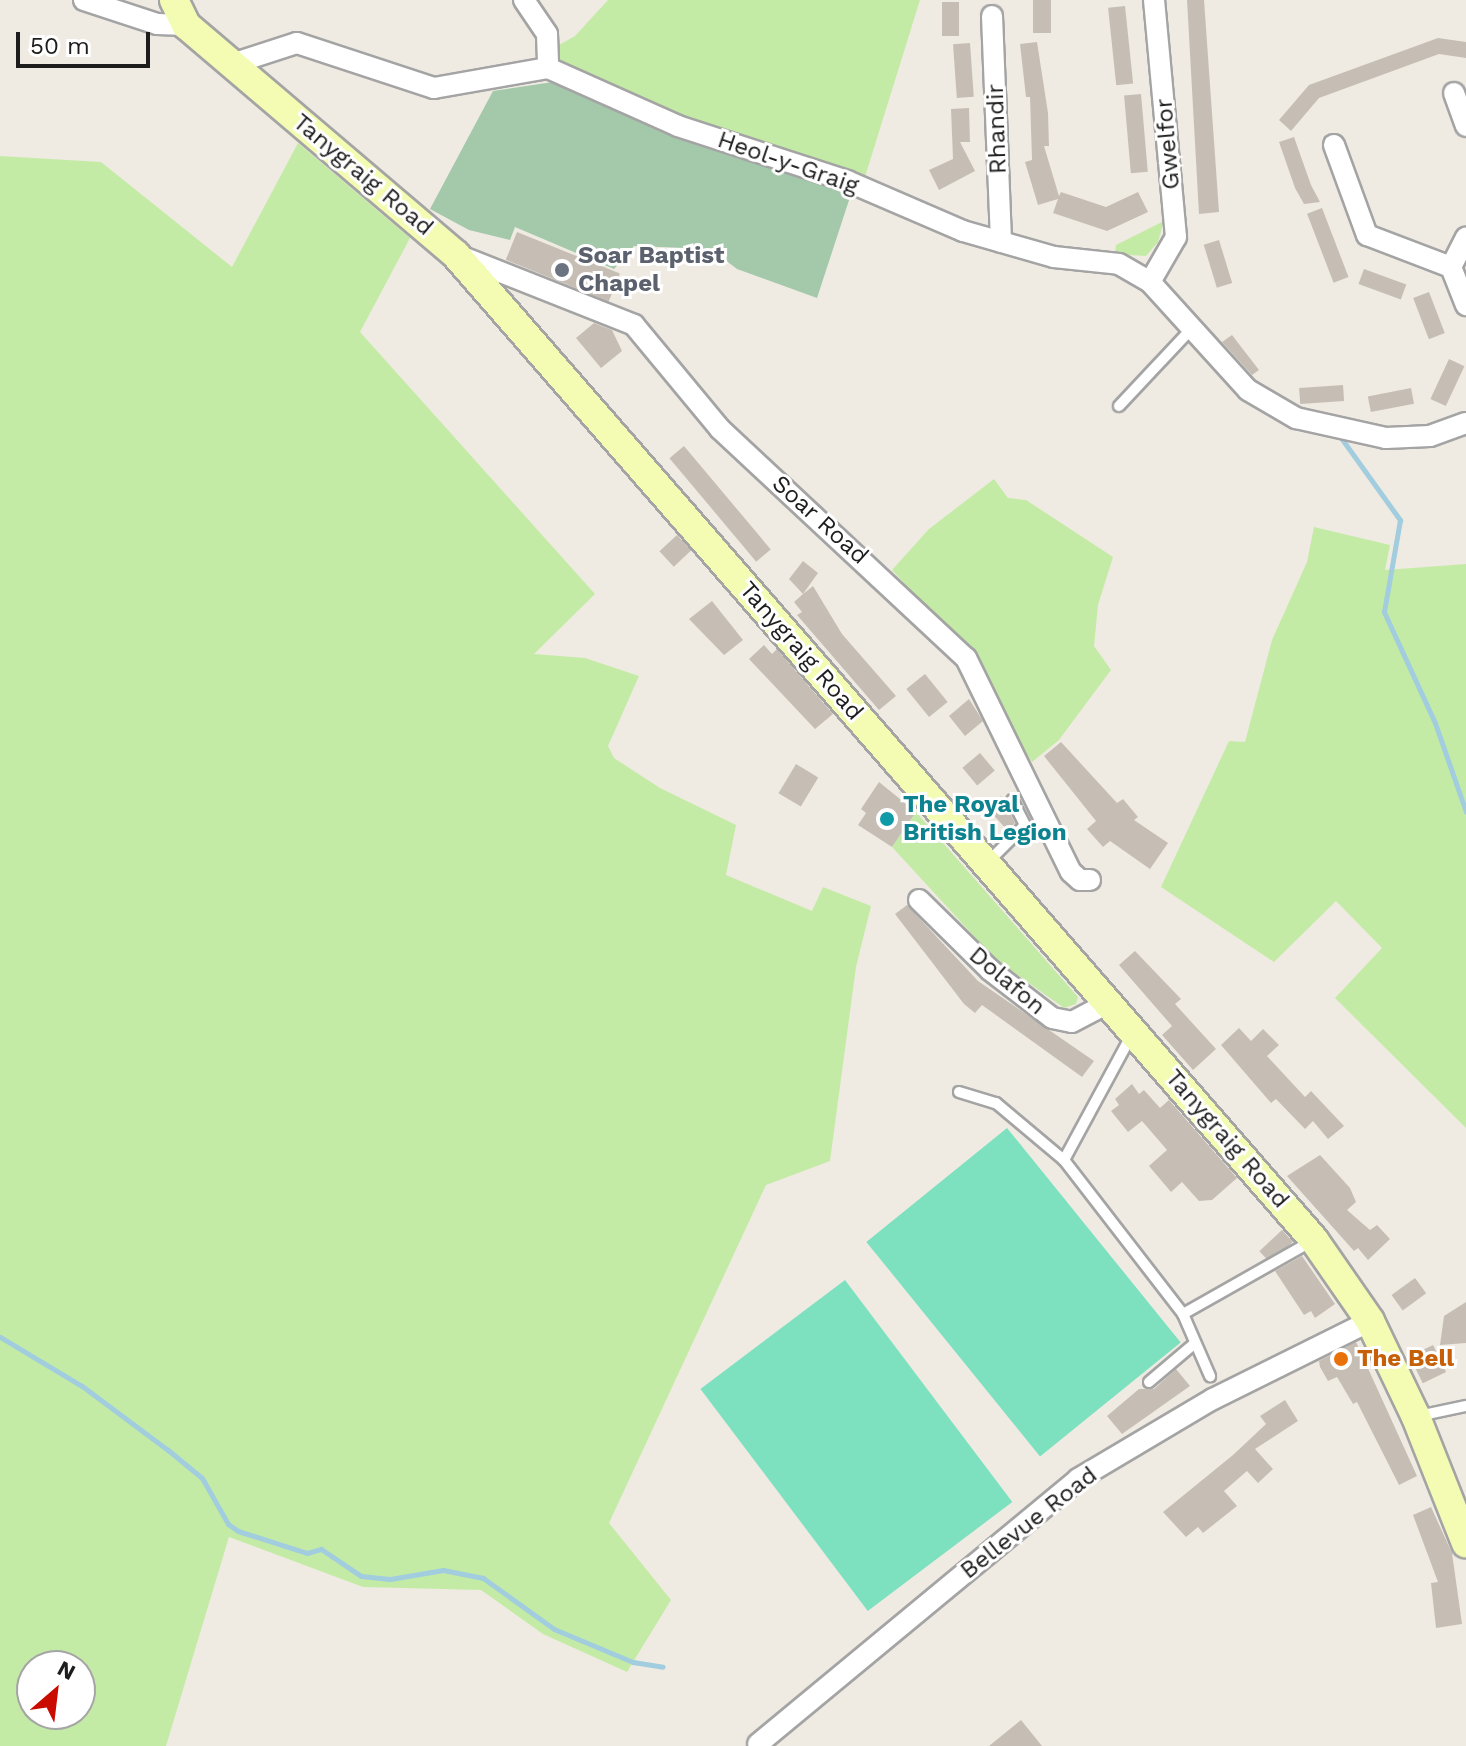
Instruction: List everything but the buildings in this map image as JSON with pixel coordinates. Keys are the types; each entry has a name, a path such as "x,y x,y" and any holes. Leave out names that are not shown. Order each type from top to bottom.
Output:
{"main road":[{"name":"Tanygraig Road","path":"180,13 232,64 456,255 1314,1240 1370,1321 1416,1417 1465,1537"}],"street":[{"path":"84,0 157,24 180,13"},
{"path":"232,64 297,43 434,88 548,68 547,34 524,0"},
{"name":"Gwelfor","path":"1150,282 1176,237 1154,0"},
{"name":"Rhandir","path":"992,16 1001,242"},
{"name":"Heol-y-Graig","path":"548,68 676,131 847,181 937,221 1054,257 1119,264 1150,282 1194,326 1248,390 1296,418 1386,438 1430,436 1466,423"},
{"path":"1454,93 1466,126"},
{"path":"1334,145 1367,235 1451,267 1466,305"},
{"path":"1451,267 1466,238"},
{"name":"Soar Road","path":"456,255 634,325 720,429 966,658 1071,872 1080,880 1090,880"},
{"name":"Dolafon","path":"919,900 990,970 1052,1018 1081,1020 1108,1003"},
{"name":"Bellevue Road","path":"753,1745 1078,1479 1213,1399 1370,1321"}],"lane":[{"path":"1119,406 1157,359 1194,326"},
{"path":"986,864 1025,825 1012,800"},
{"path":"1064,1160 1133,1032"},
{"path":"959,1092 996,1103 1064,1160 1183,1314 1210,1376"},
{"path":"1183,1314 1314,1240"},
{"path":"1149,1382 1195,1343"},
{"path":"1416,1417 1466,1406"}],"green space":[{"path":"608,0 920,0 864,180 680,117 555,63 552,49 575,36"},
{"path":"553,82 679,134 852,191 817,298 737,269 711,249 634,246 614,269 515,227 510,240 469,230 430,209 493,91"},
{"path":"298,143 410,238 360,332 595,594 534,654 585,658 639,676 608,746 614,758 660,788 736,825 726,875 812,911 823,887 871,906 856,967 830,1161 766,1185 609,1523 671,1600 627,1672 543,1634 481,1590 363,1587 229,1537 166,1746 0,1746 0,156 101,162 232,267"},
{"path":"1164,221 1158,242 1146,256 1115,254 1116,245"},
{"path":"994,479 1008,498 1026,500 1113,557 1098,605 1094,646 1111,670 1059,740 1032,762 934,616 892,570 929,529"},
{"path":"1314,527 1390,545 1385,570 1466,564 1466,1128 1335,998 1382,948 1336,901 1274,962 1161,887 1229,741 1245,742 1272,640 1307,562"},
{"path":"916,812 1078,997 1076,1004 1064,1008 994,958 892,847"},
{"path":"1007,1128 1181,1342 1040,1456 866,1242"},
{"path":"845,1280 1012,1502 868,1611 700,1389"}],"waterway":[{"path":"1339,435 1400,520 1384,612 1435,723 1466,812"},
{"path":"0,1337 82,1386 168,1450 202,1478 228,1524 238,1531 307,1553 321,1549 361,1576 390,1579 443,1570 483,1578 554,1629 633,1662 663,1667"}],"place":[{"name":"Soar Baptist Chapel","path":"562,270"},
{"name":"The Royal British Legion","path":"887,819"},
{"name":"The Bell","path":"1341,1359"}]}
